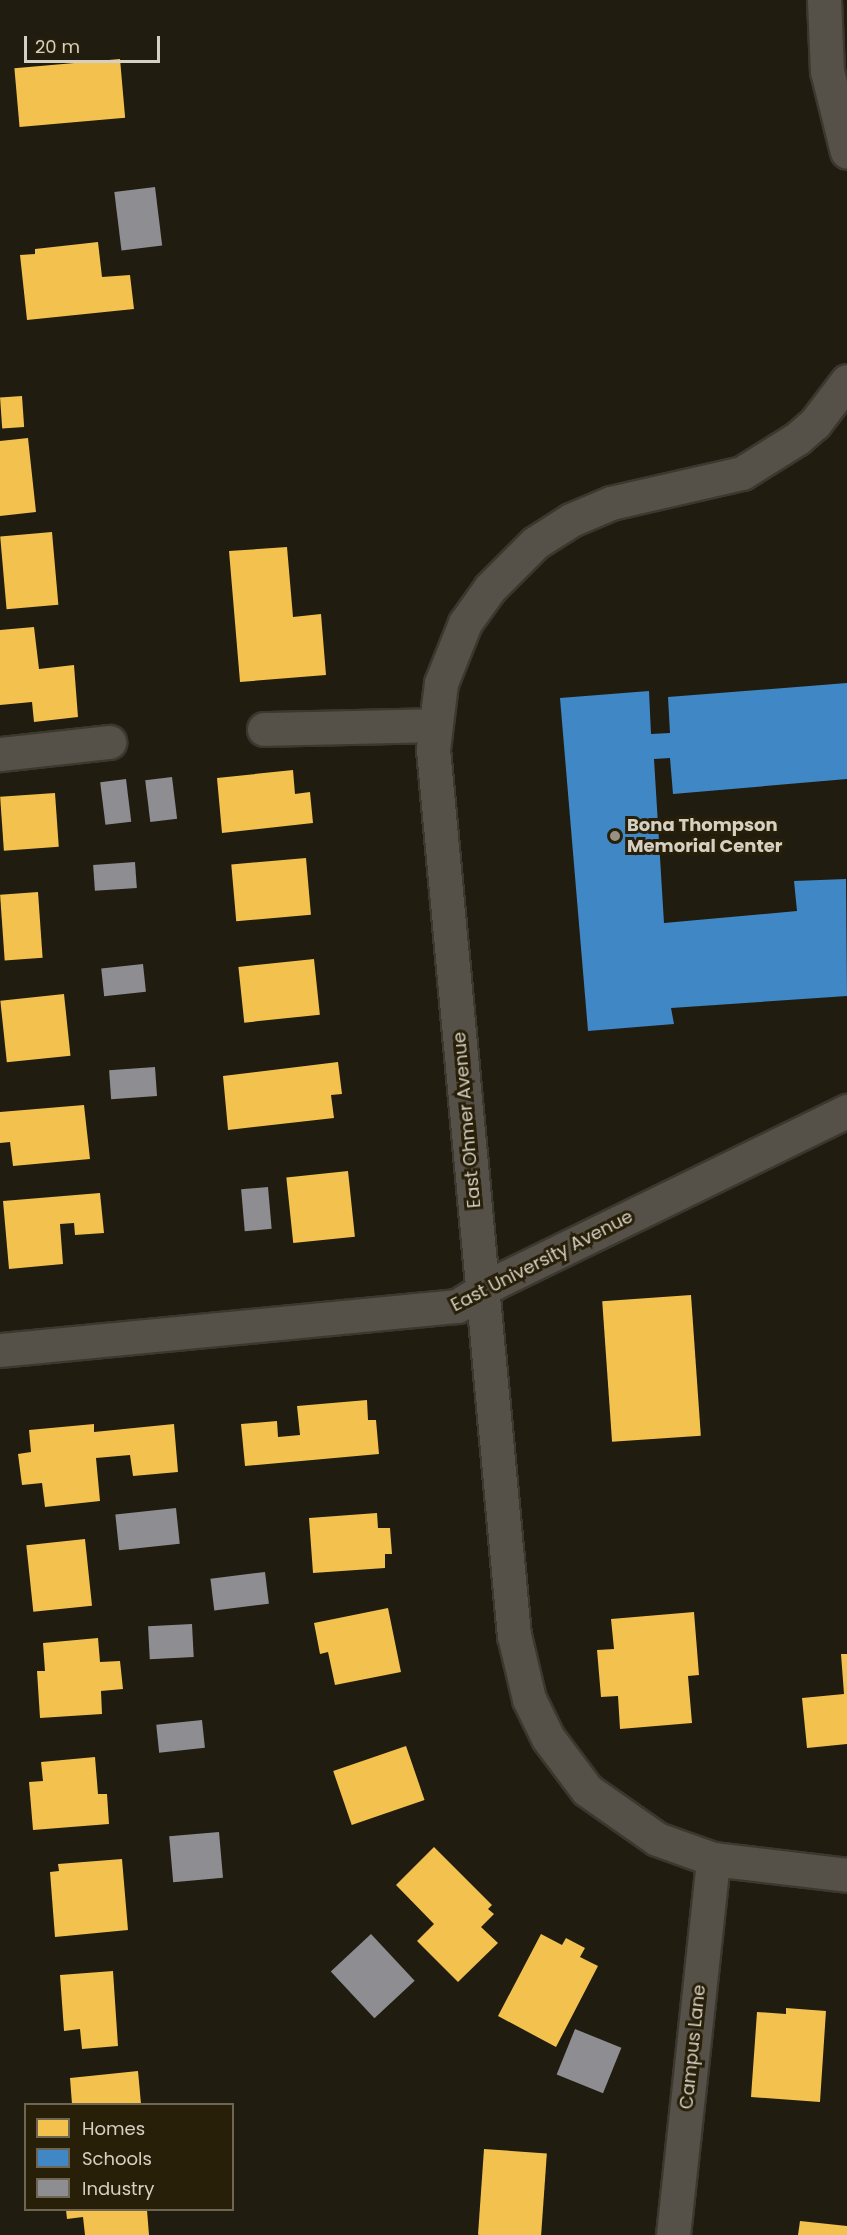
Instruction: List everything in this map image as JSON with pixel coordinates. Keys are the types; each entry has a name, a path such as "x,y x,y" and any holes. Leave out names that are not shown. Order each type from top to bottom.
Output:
{"street":[{"path":"824,0 826,71 847,152"},
{"name":"East Ohmer Avenue","path":"847,381 807,430 742,473 611,503 571,520 535,543 490,588 465,624 441,683 434,725 514,1635 529,1699 548,1738 587,1790 657,1839 713,1859 847,1875"},
{"path":"264,729 434,725"},
{"path":"0,754 109,742"},
{"name":"East University Avenue","path":"0,1350 440,1311 457,1306 482,1291 847,1111"},
{"name":"Campus Lane","path":"673,2235 713,1859"}],"building: Homes":[{"path":"120,59 125,118 20,127 14,68"},
{"path":"98,242 102,277 130,275 134,309 27,320 20,255 35,254 35,249"},
{"path":"22,396 24,427 2,428 0,398"},
{"path":"28,438 36,512 0,516 0,441"},
{"path":"52,532 58,605 7,609 0,537"},
{"path":"287,547 293,617 321,614 326,675 240,682 229,551"},
{"path":"34,627 39,669 74,665 78,717 34,722 32,702 0,705 0,630"},
{"path":"293,770 295,794 310,792 313,823 222,833 217,778"},
{"path":"55,793 59,847 4,851 0,797"},
{"path":"306,858 311,915 236,921 231,865"},
{"path":"38,892 43,958 5,960 0,895"},
{"path":"314,959 320,1015 244,1023 238,967"},
{"path":"64,994 70,1056 7,1062 0,1001"},
{"path":"338,1062 342,1094 331,1095 334,1118 228,1130 223,1076"},
{"path":"84,1105 90,1159 13,1166 10,1142 0,1143 0,1112"},
{"path":"348,1171 355,1237 293,1243 286,1177"},
{"path":"100,1193 104,1233 75,1235 74,1223 60,1224 63,1264 9,1269 3,1201"},
{"path":"691,1295 701,1436 612,1442 602,1301"},
{"path":"367,1400 368,1420 376,1420 379,1454 245,1466 241,1424 277,1421 278,1437 300,1435 297,1406"},
{"path":"94,1424 94,1432 174,1424 178,1472 133,1476 130,1455 96,1458 100,1501 45,1507 42,1483 22,1485 18,1454 31,1452 29,1430"},
{"path":"377,1513 378,1528 390,1528 392,1554 385,1554 385,1568 313,1573 309,1518"},
{"path":"85,1539 92,1606 33,1612 26,1545"},
{"path":"388,1608 401,1672 335,1685 328,1652 320,1654 314,1623"},
{"path":"694,1612 699,1675 688,1676 692,1723 620,1729 618,1696 601,1697 597,1650 614,1649 611,1619"},
{"path":"98,1638 100,1662 120,1661 123,1689 101,1691 102,1714 40,1718 37,1671 45,1671 43,1643"},
{"path":"841,1654 847,1654 847,1744 807,1748 802,1698 844,1694"},
{"path":"406,1746 425,1800 352,1825 333,1771"},
{"path":"95,1757 98,1794 107,1794 109,1824 33,1830 29,1782 43,1781 41,1762"},
{"path":"434,1847 492,1905 488,1909 494,1914 481,1927 498,1943 458,1982 417,1941 434,1924 396,1885"},
{"path":"122,1859 128,1930 55,1937 50,1872 59,1871 58,1864"},
{"path":"541,1934 562,1945 566,1938 585,1948 580,1957 598,1966 556,2047 498,2016"},
{"path":"113,1971 118,2046 82,2049 80,2029 64,2031 60,1975"},
{"path":"786,2008 826,2011 820,2102 751,2097 757,2012 786,2014"},
{"path":"138,2071 141,2103 72,2103 70,2078"},
{"path":"484,2149 547,2153 541,2235 478,2235"},
{"path":"66,2211 147,2211 149,2235 85,2235 83,2217 67,2219"},
{"path":"800,2221 847,2226 847,2235 798,2235"}],"building: Schools":[{"name":"Bona Thompson Memorial Center","path":"847,683 847,779 673,794 670,758 654,759 664,923 797,911 794,881 846,879 847,996 671,1008 674,1024 588,1031 560,698 649,691 651,734 670,733 668,697"}],"building: Industry":[{"path":"155,187 162,246 121,251 114,192"},
{"path":"172,777 177,819 150,822 145,780"},
{"path":"126,779 131,822 105,825 100,782"},
{"path":"135,862 137,888 95,891 93,865"},
{"path":"143,964 146,992 104,996 101,968"},
{"path":"155,1067 157,1096 111,1099 109,1070"},
{"path":"268,1187 272,1229 245,1231 241,1189"},
{"path":"176,1508 180,1544 119,1550 115,1514"},
{"path":"265,1572 269,1604 214,1610 210,1579"},
{"path":"192,1624 194,1657 150,1659 148,1626"},
{"path":"202,1720 205,1748 159,1753 156,1725"},
{"path":"219,1832 223,1878 173,1882 169,1836"},
{"path":"371,1934 415,1981 374,2018 331,1972"},
{"path":"575,2029 621,2048 603,2093 557,2074"}],"place":[{"name":"Bona Thompson Memorial Center","path":"615,836"}]}
